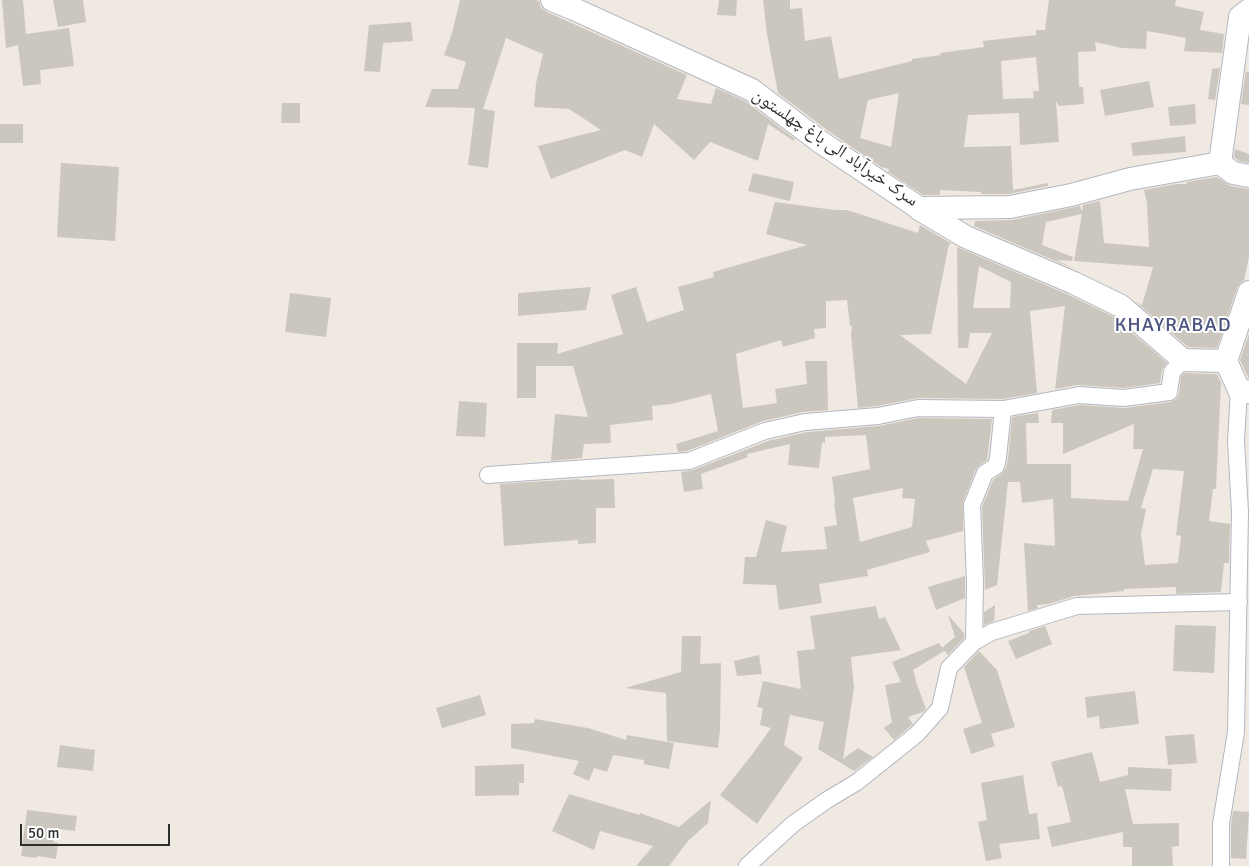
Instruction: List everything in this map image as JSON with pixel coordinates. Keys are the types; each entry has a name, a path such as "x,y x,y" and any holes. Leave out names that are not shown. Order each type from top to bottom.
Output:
{"street":[{"name":"سرک خیرآباد الی باغ چهلستون","path":"552,0 752,90 818,141 919,208 1010,207 1070,195 1130,179 1220,163"},
{"path":"1249,10 1240,17 1220,163 1233,173 1249,176"},
{"path":"919,208 966,237 1074,283 1121,306 1183,360 1226,361"},
{"path":"1220,866 1221,824 1236,732 1240,512 1236,441 1244,391 1226,361 1249,292"},
{"path":"488,475 689,461 766,431 805,422 878,416 918,408 1003,409 1079,396 1124,398 1169,392 1172,372 1183,360"},
{"path":"974,642 975,582 972,505 985,473 996,466 1003,409"},
{"path":"747,866 793,824 857,782 917,734 940,708 949,668 974,642 992,632 1077,606 1239,602"}],"building":[{"path":"2,0 23,0 26,34 69,28 74,66 40,70 41,84 23,86 18,45 6,48"},
{"path":"53,0 83,0 86,22 58,27"},
{"path":"460,0 539,1 541,8 547,12 687,75 677,99 711,104 716,88 745,101 795,139 794,141 768,124 758,161 710,142 694,160 654,124 642,157 625,150 551,179 538,146 601,130 569,109 534,107 536,83 543,54 506,38 483,109 495,111 488,168 468,165 475,108 480,108 425,107 432,89 458,89 466,62 444,55 452,33"},
{"path":"719,0 737,0 736,16 717,15"},
{"path":"763,0 790,0 790,9 802,8 805,41 831,36 839,79 912,61 912,59 984,47 983,41 1036,35 1036,30 1045,30 1049,0 1176,0 1175,6 1204,12 1200,30 1224,34 1222,53 1184,51 1186,38 1147,31 1146,49 1122,48 1095,42 1096,51 1078,52 1079,87 1083,87 1084,104 1059,106 1056,101 1059,142 1020,145 1019,113 968,115 964,147 1011,146 1013,190 1048,183 1048,186 1009,194 981,194 981,192 940,190 940,195 923,195 888,172 889,169 881,167 827,130 778,93","holes":["1036,57 1039,91 1033,91 1034,98 1003,99 1001,61","899,93 891,147 860,138 868,100"]},
{"path":"411,22 413,41 383,43 380,72 364,71 369,25"},
{"path":"1247,63 1246,72 1249,72 1249,105 1241,104"},
{"path":"1220,68 1215,100 1208,99 1212,69"},
{"path":"1149,81 1154,107 1105,116 1100,90"},
{"path":"282,103 300,103 300,123 281,123"},
{"path":"1195,104 1196,124 1170,126 1168,107"},
{"path":"0,124 23,124 23,143 0,143"},
{"path":"1185,136 1186,152 1133,156 1131,143"},
{"path":"1235,149 1249,154 1249,163 1239,161 1234,157"},
{"path":"61,163 119,167 115,241 57,237"},
{"path":"753,173 794,182 790,201 748,191"},
{"path":"1217,177 1230,186 1249,189 1249,257 1244,280 1237,288 1217,348 1188,347 1136,302 1142,305 1153,267 1074,261 1082,214 1046,222 1042,245 1073,257 1072,261 1057,260 1074,269 974,226 975,221 1012,220 1080,206 1082,212 1083,205 1100,201 1104,243 1149,247 1147,203 1144,190 1176,184 1187,184 1187,182"},
{"path":"775,202 847,210 918,233 920,225 952,244 949,244 931,334 900,335 966,384 992,333 970,333 968,348 958,348 957,247 1069,295 1114,317 1167,363 1162,370 1160,383 1124,388 1077,385 1055,389 1065,306 1030,311 1037,393 1002,399 918,398 858,408 851,335 852,326 850,326 847,300 826,301 826,328 814,329 815,338 783,347 781,340 736,354 743,408 777,403 775,389 807,384 805,361 827,361 828,410 803,412 763,421 687,451 678,452 676,444 718,431 711,394 671,404 652,406 653,420 610,425 611,443 584,444 582,458 551,461 555,414 588,417 573,366 536,366 536,398 517,398 517,343 558,343 557,354 623,334 611,295 636,287 647,322 684,310 678,287 714,277 713,272 807,245 766,234","holes":["979,266 1011,282 1010,308 973,308"]},
{"path":"591,287 586,310 518,316 518,293"},
{"path":"290,293 331,298 326,337 285,332"},
{"path":"1249,334 1249,379 1240,360"},
{"path":"1184,373 1217,374 1221,383 1216,489 1213,489 1209,521 1230,524 1229,563 1224,563 1221,592 1176,594 1176,587 1124,589 1124,591 1074,596 1049,604 1037,605 1038,608 1028,611 1024,543 1055,546 1053,499 1022,503 1020,482 1008,482 997,585 985,590 982,507 993,480 1006,468 1012,417 1038,413 1039,423 1026,423 1027,464 1071,464 1071,498 1128,501 1143,449 1133,449 1134,424 1063,454 1063,423 1051,423 1052,410 1080,405 1125,408 1170,402 1176,399 1179,394 1181,376","holes":["1153,469 1184,471 1176,535 1181,536 1178,563 1145,565 1141,534 1146,509 1141,508"]},
{"path":"459,401 487,403 485,437 456,436"},
{"path":"919,418 992,419 987,460 976,469 963,502 963,531 926,541 930,552 867,570 868,576 819,584 822,603 779,610 776,585 743,584 745,557 756,557 766,520 787,526 781,552 827,549 824,527 837,525 832,477 870,469 866,435 825,437 825,443 822,442 819,468 788,465 790,444 747,454 748,457 701,474 703,489 684,492 681,472 693,470 768,441 807,432 879,426","holes":["903,488 902,498 915,499 912,527 860,542 853,498"]},
{"path":"614,479 615,508 596,508 596,543 578,544 578,540 504,546 500,484"},
{"path":"965,576 965,598 936,610 928,587"},
{"path":"995,605 994,621 984,625 984,612"},
{"path":"876,606 879,619 885,617 901,650 851,657 854,688 843,759 858,748 873,757 854,771 818,749 824,722 790,715 784,745 803,758 757,824 720,795 771,728 760,725 763,708 757,707 763,681 801,689 797,651 815,649 810,616"},
{"path":"948,615 964,633 964,638 948,655 942,648 955,637"},
{"path":"1175,625 1216,626 1214,673 1173,671"},
{"path":"1045,626 1052,644 1016,659 1008,641"},
{"path":"682,636 701,636 700,664 721,663 718,748 667,741 666,693 625,688 681,672"},
{"path":"939,643 944,651 913,670 926,709 923,712 908,717 913,724 894,740 884,728 892,722 885,685 901,682 892,662"},
{"path":"979,651 997,670 1015,727 991,734 995,746 971,754 963,729 982,723 964,667"},
{"path":"759,655 762,674 737,676 734,661"},
{"path":"1135,691 1139,724 1100,729 1099,716 1087,718 1085,697"},
{"path":"480,695 486,715 442,728 436,708"},
{"path":"535,719 588,728 626,740 627,735 674,743 669,769 644,764 644,760 613,755 607,772 594,768 589,781 573,774 579,761 511,748 511,724 534,723"},
{"path":"1194,734 1197,763 1168,765 1165,736"},
{"path":"60,745 95,750 93,771 57,767"},
{"path":"1092,752 1100,782 1128,775 1128,767 1172,769 1171,791 1125,789 1133,824 1179,823 1179,846 1172,847 1173,866 1132,866 1132,847 1123,847 1123,832 1052,847 1047,827 1071,822 1062,786 1058,787 1051,762"},
{"path":"524,764 524,783 519,783 519,795 475,796 475,766"},
{"path":"1023,775 1029,814 1037,813 1040,839 999,844 1002,858 986,861 978,822 987,820 981,783"},
{"path":"569,794 640,815 640,813 679,827 711,800 708,823 688,841 669,866 636,866 653,846 600,831 594,850 552,831"},
{"path":"27,810 77,816 75,831 56,830 53,842 58,843 56,859 21,856"},
{"path":"1233,811 1249,812 1246,859 1231,858"}],"district":[{"name":"KHAYRABAD","path":"1173,326"}]}
